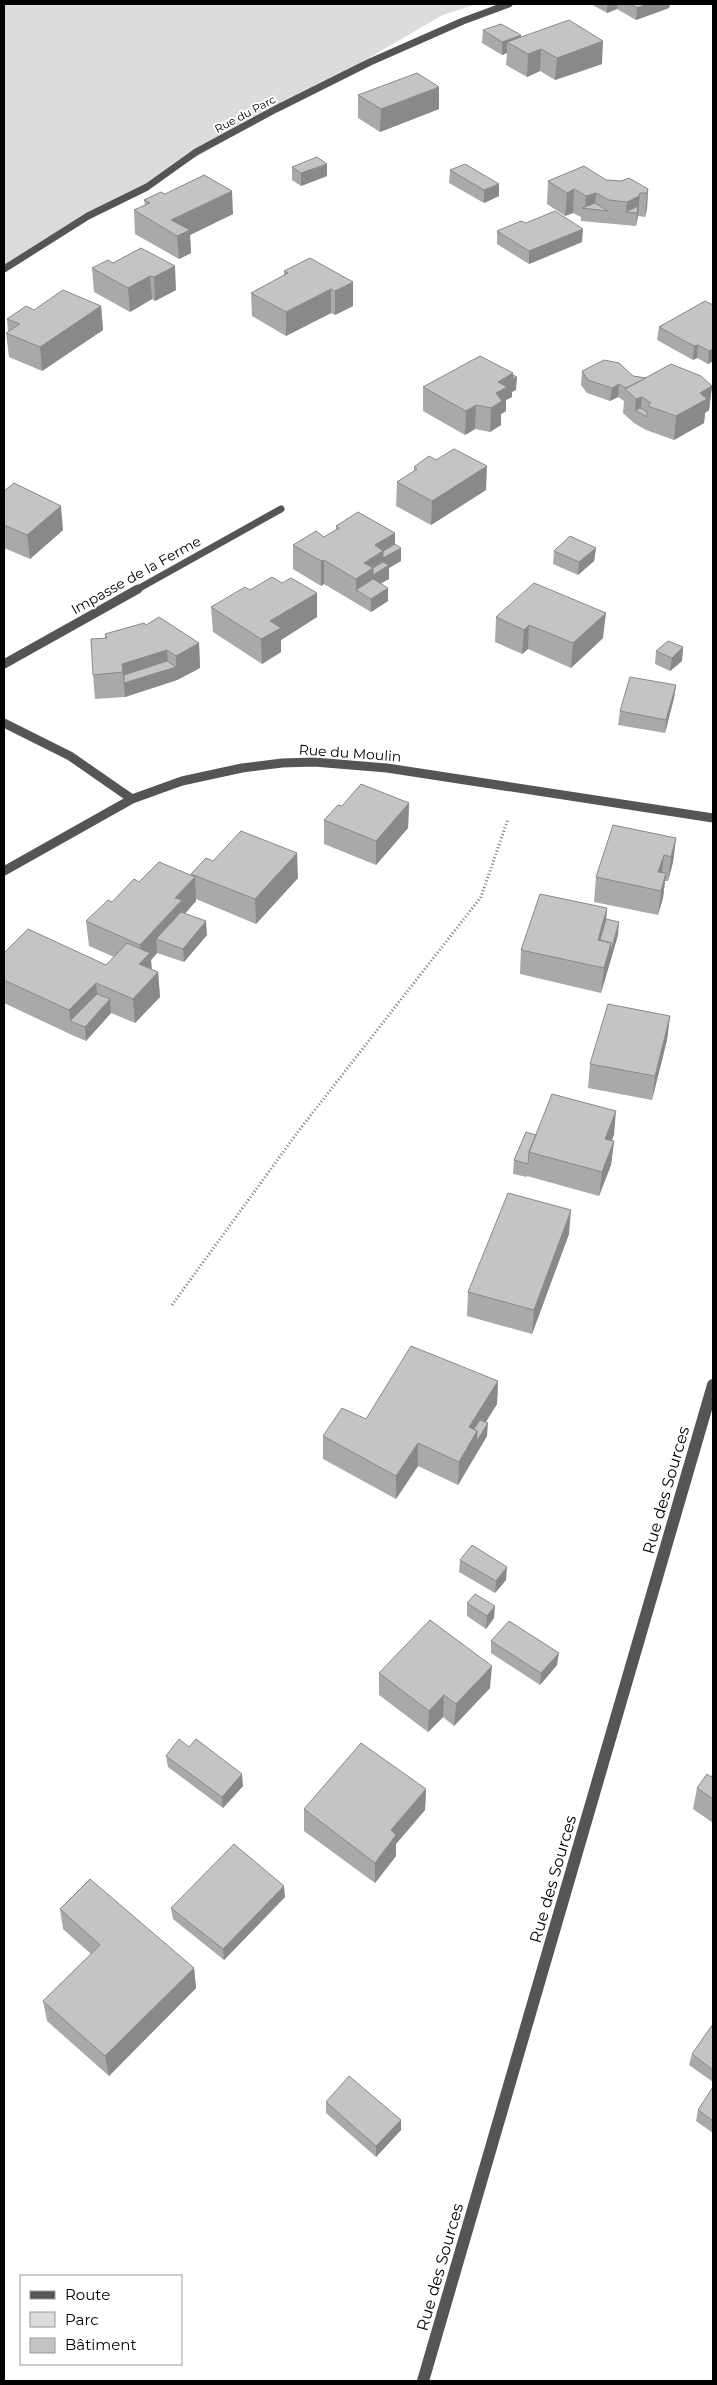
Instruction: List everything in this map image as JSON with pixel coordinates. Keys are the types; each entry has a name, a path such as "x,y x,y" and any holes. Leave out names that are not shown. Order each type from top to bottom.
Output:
{"street":[{"name":"Rue du Parc","path":"4,269 88,216 147,187 196,152 276,109 370,62 463,20 509,4"},
{"name":"Impasse de la Ferme","path":"4,664 281,509"},
{"path":"4,723 70,756 132,799"},
{"name":"Rue du Moulin","path":"4,871 132,799 182,781 242,768 314,762 388,768 713,818"},
{"name":"Rue des Sources","path":"423,2381 713,1385"}],"path":[{"path":"172,1305 300,1129 481,898 518,788"}],"green space":[{"path":"4,4 477,4 443,15 4,268"}],"building":[{"path":"630,4 648,4 637,8"},
{"path":"569,20 603,41 557,58 541,49 528,54 507,42"},
{"path":"501,24 521,35 502,42 483,30"},
{"path":"417,73 439,87 381,109 358,95"},
{"path":"317,157 327,164 301,173 292,167"},
{"path":"465,164 499,184 484,190 450,170"},
{"path":"584,166 606,180 621,181 629,178 648,189 647,193 640,193 639,196 627,202 609,200 596,193 586,196 574,189 567,193 548,181"},
{"path":"204,175 232,191 171,220 190,230 177,236 134,210 150,203 144,200 161,192 165,194"},
{"path":"595,203 608,211 582,208"},
{"path":"638,206 637,213 626,212"},
{"path":"555,211 583,229 529,251 497,231 521,221 526,223"},
{"path":"141,248 175,266 154,277 150,276 128,288 92,268 108,260 113,263"},
{"path":"310,258 353,282 335,291 331,289 286,312 251,293 288,273 284,271"},
{"path":"63,290 101,306 40,347 6,333 20,324 7,319 26,306 34,310"},
{"path":"705,301 713,305 713,349 709,351 698,345 694,346 659,327"},
{"path":"480,356 513,373 498,382 507,387 496,393 502,401 491,408 476,405 466,411 423,387"},
{"path":"604,360 619,363 633,376 646,378 626,388 619,384 612,388 588,380 582,371"},
{"path":"671,364 701,376 712,386 700,393 707,399 676,416 648,406 651,403 642,397 636,399 625,389"},
{"path":"641,408 647,412 647,417 635,410"},
{"path":"454,449 487,466 432,501 397,482 417,469 414,467 429,456 436,460"},
{"path":"14,483 61,506 27,535 4,525 4,491"},
{"path":"358,512 395,533 375,545 383,551 364,563 373,568 356,579 324,560 321,561 293,545 316,531 324,537 339,528 336,526"},
{"path":"570,536 596,548 579,562 554,551"},
{"path":"395,544 401,548 383,558 383,551"},
{"path":"383,562 389,565 373,575 373,568"},
{"path":"272,577 282,583 291,578 317,593 270,621 281,628 261,639 211,607 245,587 250,590"},
{"path":"373,579 388,588 371,599 356,590"},
{"path":"534,583 606,613 573,643 529,625 524,630 496,617"},
{"path":"159,617 199,643 176,656 167,650 122,664 123,672 93,675 91,639 107,638 105,634 144,623 146,625"},
{"path":"668,641 683,647 672,658 656,651"},
{"path":"167,661 176,667 124,683 124,675"},
{"path":"630,677 676,685 666,720 620,711"},
{"path":"361,784 409,803 376,841 324,820 338,805 342,806"},
{"path":"613,825 676,838 671,857 664,855 658,872 666,873 661,891 596,877"},
{"path":"241,831 297,853 255,899 191,874 206,858 213,861"},
{"path":"159,862 195,877 175,898 182,900 140,945 86,921 108,900 112,902 134,879 139,882"},
{"path":"540,894 607,908 598,940 611,943 604,968 521,950"},
{"path":"181,912 206,921 183,949 156,939"},
{"path":"606,919 619,922 610,954 611,943 600,940"},
{"path":"28,929 106,965 127,943 150,953 139,964 158,972 133,999 96,983 69,1010 4,980 4,953"},
{"path":"97,994 110,999 85,1027 70,1021"},
{"path":"608,1004 670,1016 655,1076 590,1064"},
{"path":"552,1094 616,1111 605,1139 614,1141 602,1172 529,1152"},
{"path":"526,1132 536,1135 529,1152 528,1164 514,1160"},
{"path":"508,1193 571,1210 534,1310 468,1292"},
{"path":"411,1346 498,1381 469,1427 477,1431 459,1462 418,1443 396,1476 323,1436 342,1408 366,1419"},
{"path":"480,1420 488,1423 477,1441 477,1431 474,1429"},
{"path":"472,1545 507,1567 496,1581 460,1560"},
{"path":"475,1594 495,1606 487,1616 467,1603"},
{"path":"430,1620 492,1666 456,1704 444,1695 429,1711 379,1673"},
{"path":"509,1621 559,1653 541,1673 491,1641"},
{"path":"179,1739 189,1747 196,1739 242,1774 222,1797 166,1756"},
{"path":"361,1743 426,1789 391,1830 396,1835 375,1863 304,1809"},
{"path":"707,1774 711,1777 713,1774 713,1799 697,1788"},
{"path":"234,1844 284,1886 223,1949 171,1908"},
{"path":"90,1879 194,1968 105,2056 43,2001 100,1945 60,1909"},
{"path":"713,2024 713,2070 692,2054"},
{"path":"349,2076 401,2120 376,2146 326,2102"},
{"path":"713,2087 713,2121 698,2110"}]}
